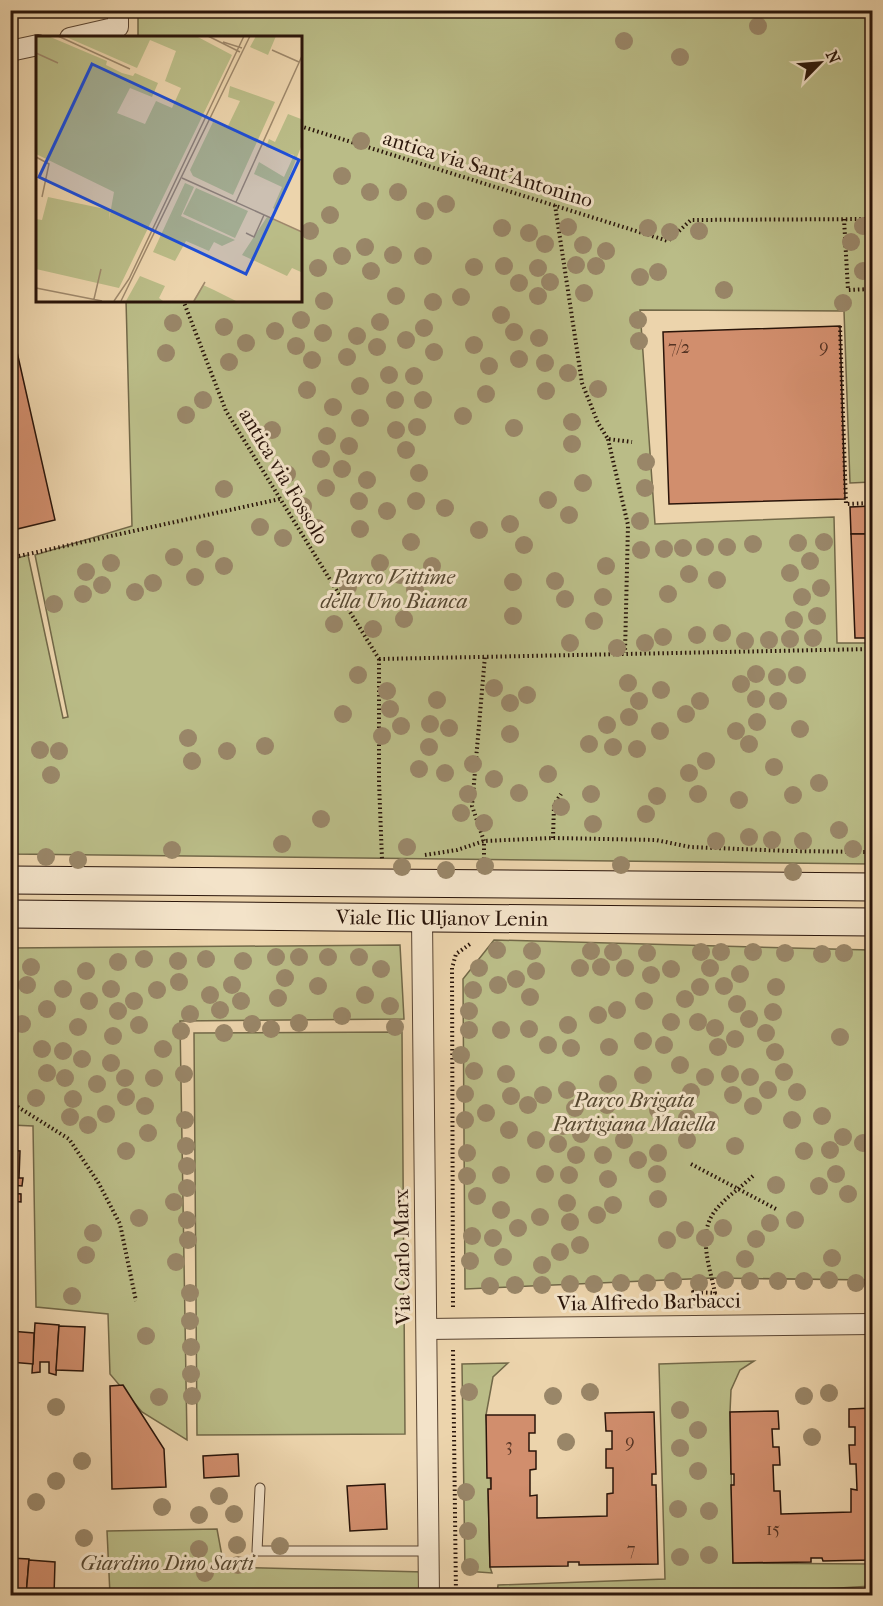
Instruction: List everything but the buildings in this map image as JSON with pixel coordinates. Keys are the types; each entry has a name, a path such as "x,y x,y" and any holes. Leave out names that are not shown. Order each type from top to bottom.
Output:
{"main road":[{"name":"Viale Ilic Uljanov Lenin","path":"10,880 873,887"},
{"name":"Viale Ilic Uljanov Lenin","path":"10,914 873,922"}],"street":[{"path":"79,36 118,27 118,10"},
{"path":"10,51 36,45"},
{"name":"Via Carlo Marx","path":"422,919 429,1596"},
{"name":"Via Alfredo Barbacci","path":"427,1329 873,1324"}],"lane":[{"path":"260,1488 257,1551 429,1551"}],"path":[{"name":"antica via Sant'Antonino","path":"302,127 668,241 691,220 844,219"},
{"path":"555,205 582,383 598,423 608,439 628,525 625,653"},
{"path":"873,219 844,219 848,290 873,289"},
{"name":"antica via Fossolo","path":"184,302 226,411 379,659"},
{"path":"840,327 846,504 873,503"},
{"path":"608,439 632,442"},
{"path":"10,558 280,499"},
{"path":"382,861 379,782 379,659 873,649"},
{"path":"484,841 472,806 485,656"},
{"path":"553,838 554,805 561,794"},
{"path":"416,857 457,850 484,841 553,838 656,840 690,847 873,852"},
{"path":"373,862 390,860"},
{"path":"456,1596 452,968 456,954 476,942"},
{"path":"10,1102 69,1139 98,1182 120,1224 136,1300"},
{"path":"691,1164 778,1210"},
{"path":"694,1326 693,1292 715,1293 705,1230 714,1213 753,1176"}],"green space":[{"name":"Parco Vittime della Uno Bianca","path":"138,11 872,11 872,482 850,483 844,311 640,310 655,524 834,517 837,643 872,643 872,864 11,854 11,560 28,555 63,718 68,717 35,555 132,526 126,302 302,302 302,36 138,36"},
{"name":"Parco Brigata Partigiana Maiella","path":"494,940 870,950 872,1280 712,1278 465,1289 463,979"},
{"path":"400,945 404,1019 180,1021 187,1440 142,1412 110,1374 108,1314 36,1307 33,1126 11,1125 11,948"},
{"path":"402,1032 405,1434 197,1435 194,1033"},
{"path":"754,1361 740,1370 731,1390 733,1563 872,1564 872,1586 711,1596 497,1596 498,1585 665,1579 659,1364"},
{"path":"508,1363 493,1377 486,1415 491,1489 488,1490 492,1573 465,1571 462,1364"},
{"name":"Giardino Dino Sarti","path":"217,1529 224,1567 424,1572 424,1595 110,1595 107,1531"}]}
